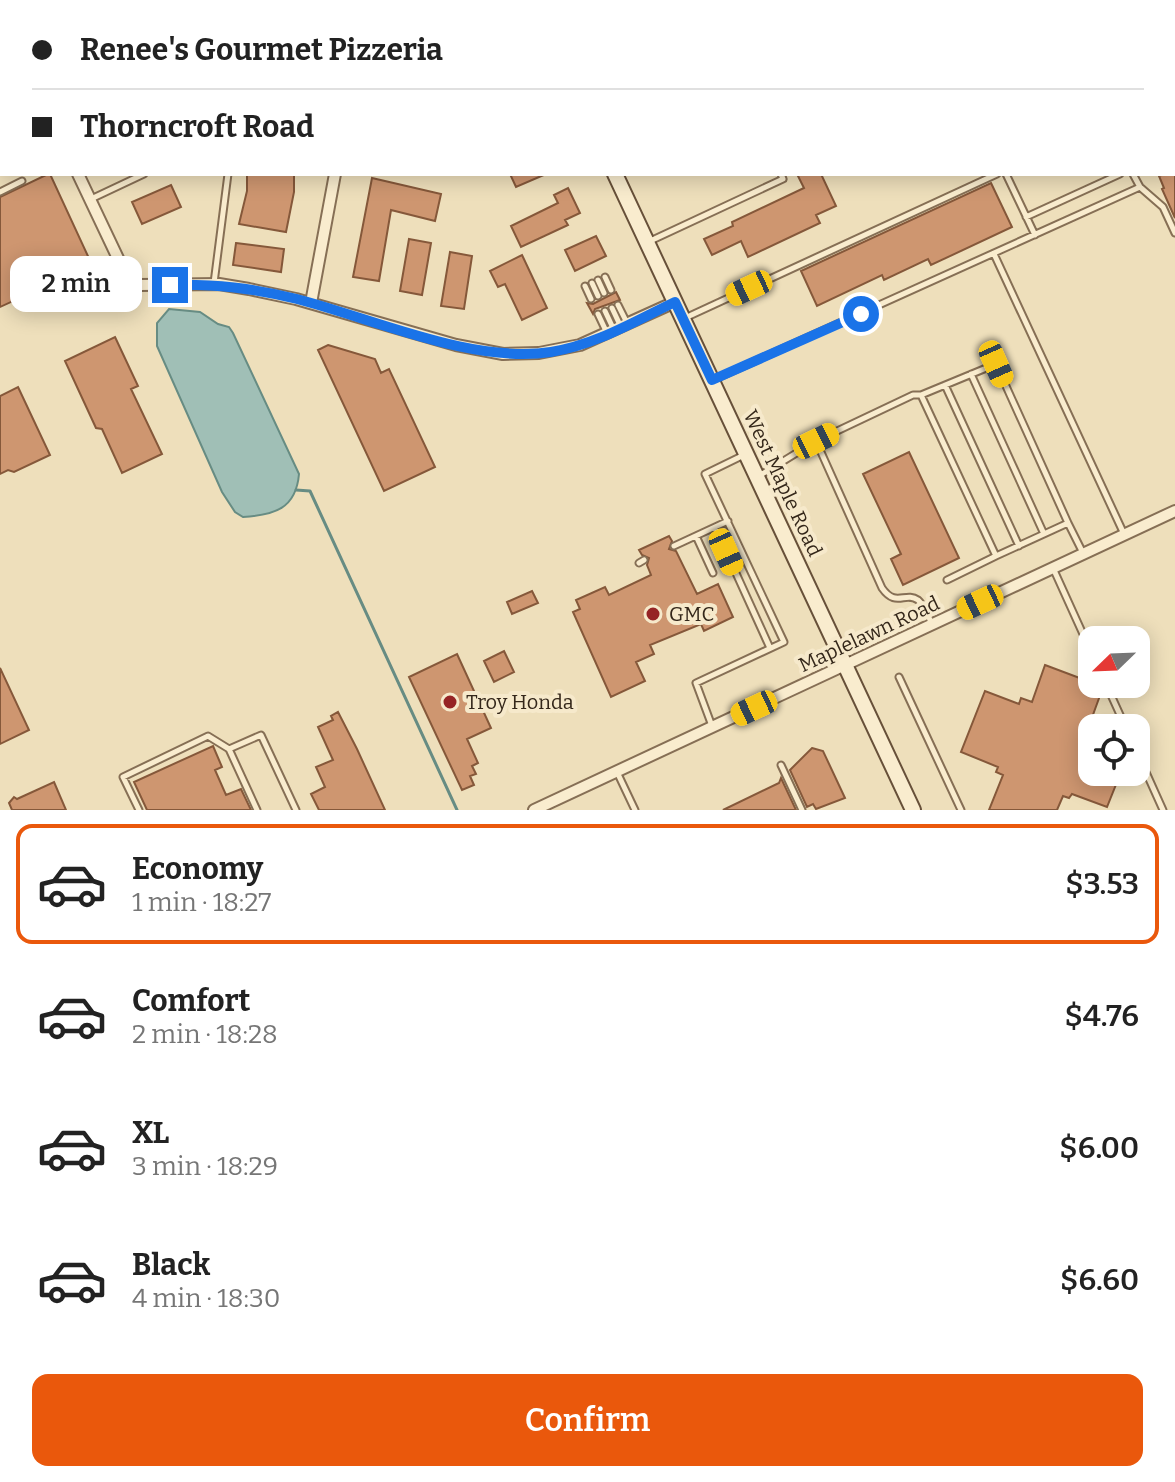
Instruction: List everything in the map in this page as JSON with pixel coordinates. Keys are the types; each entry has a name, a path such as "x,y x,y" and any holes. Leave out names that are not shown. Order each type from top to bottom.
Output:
{"main road":[{"name":"West Maple Road","path":"616,176 913,810"}],"street":[{"path":"79,176 124,271 140,285 213,284 249,289 311,303 456,345 503,354 552,352 580,345 675,302"},
{"path":"311,303 335,176"},
{"name":"Maplelawn Road","path":"534,810 1175,511"}],"lane":[{"path":"90,199 140,176"},
{"path":"213,284 228,176"},
{"path":"647,242 783,179 782,176"},
{"path":"683,319 993,176"},
{"path":"1007,176 1035,235"},
{"path":"1026,217 1116,176"},
{"path":"1134,176 1140,187 1163,207 1175,233"},
{"path":"0,192 22,181"},
{"path":"712,380 1140,187"},
{"path":"994,254 1124,535"},
{"path":"601,295 595,282 601,295"},
{"path":"618,330 608,309 618,330"},
{"path":"758,477 816,441 913,395 921,395 996,364 1083,554"},
{"path":"971,374 1044,534"},
{"path":"945,385 1019,546"},
{"path":"921,395 996,556"},
{"path":"816,441 882,588 896,600 911,597 920,601 932,624"},
{"path":"713,727 696,683 784,642 705,474 747,453"},
{"path":"674,546 728,521"},
{"path":"947,580 1068,523"},
{"path":"715,527 770,648"},
{"path":"696,536 713,573"},
{"path":"1053,568 1079,626"},
{"path":"899,677 961,810"},
{"path":"229,749 261,735 296,810"},
{"path":"139,810 123,777 208,736 229,749 257,810"},
{"path":"781,765 802,810"},
{"path":"617,772 635,810"},
{"path":"1150,781 1163,810"}],"water":[{"path":"169,309 200,312 229,327 233,333 299,474 293,495 282,508 243,517 235,512 222,492 157,346 157,323"}],"building":[{"path":"44,176 51,176 99,280 55,300 48,285 0,307 0,197"},
{"path":"247,176 294,176 286,232 239,224 247,191"},
{"path":"511,176 541,176 516,187"},
{"path":"798,176 822,176 836,206 816,215 820,223 748,257 741,241 712,255 704,239 733,226 732,222 804,188"},
{"path":"1159,176 1175,176 1175,218 1162,189"},
{"path":"372,178 441,194 435,221 391,210 379,281 353,277"},
{"path":"991,183 1012,227 931,265 928,259 884,280 882,275 817,306 801,271"},
{"path":"171,185 181,207 142,224 132,202"},
{"path":"568,188 580,213 565,220 568,225 521,247 511,226 558,203 554,195"},
{"path":"596,236 606,256 575,271 565,250"},
{"path":"409,239 431,243 422,295 400,291"},
{"path":"236,243 284,249 281,272 233,265"},
{"path":"450,252 472,256 464,309 441,306"},
{"path":"522,255 547,308 522,320 505,284 498,287 490,271"},
{"path":"616,292 620,300 595,309 593,314 587,303 593,304"},
{"path":"115,337 138,386 131,389 162,454 122,473 102,429 96,428 65,361"},
{"path":"328,345 375,359 381,373 389,369 435,467 384,491 318,350"},
{"path":"18,387 50,455 14,472 8,470 0,474 0,396"},
{"path":"909,452 959,558 903,585 891,559 901,554 863,474"},
{"name":"GMC","path":"669,536 672,541 669,549 676,551 697,594 718,584 733,617 704,631 701,624 650,645 654,654 636,662 645,681 611,697 573,612 580,609 576,600 605,587 609,595 651,575 647,565 649,558 639,550"},
{"path":"532,591 538,603 512,614 507,602"},
{"path":"504,651 514,672 494,682 484,661"},
{"name":"Troy Honda","path":"457,654 491,728 467,739 478,763 472,766 476,774 470,776 474,785 462,790 409,677"},
{"path":"1045,665 1078,677 1078,698 1099,698 1093,714 1078,714 1078,786 1115,786 1107,807 1072,794 1069,798 1063,796 1057,810 989,810 1003,775 996,772 998,767 961,752 985,691 1019,704 1021,698 1032,702"},
{"path":"0,668 29,730 0,744"},
{"path":"338,712 385,810 319,810 311,794 325,787 316,767 333,760 318,727 333,720 331,716"},
{"path":"213,746 222,767 215,770 226,795 241,789 251,810 147,810 134,782"},
{"path":"812,748 823,751 845,798 816,809 813,804 807,807 790,770"},
{"path":"781,778 796,810 723,810 779,783"},
{"path":"54,782 66,810 12,810 9,803 14,797 17,799"}],"waterway":[{"path":"296,490 310,491 457,810"}],"place":[{"name":"GMC","path":"653,614"},
{"name":"Troy Honda","path":"450,702"}],"route":[{"path":"170,285 219,284 249,289 296,299 456,345 503,354 566,349 597,340 675,302 712,380 861,314"}]}
